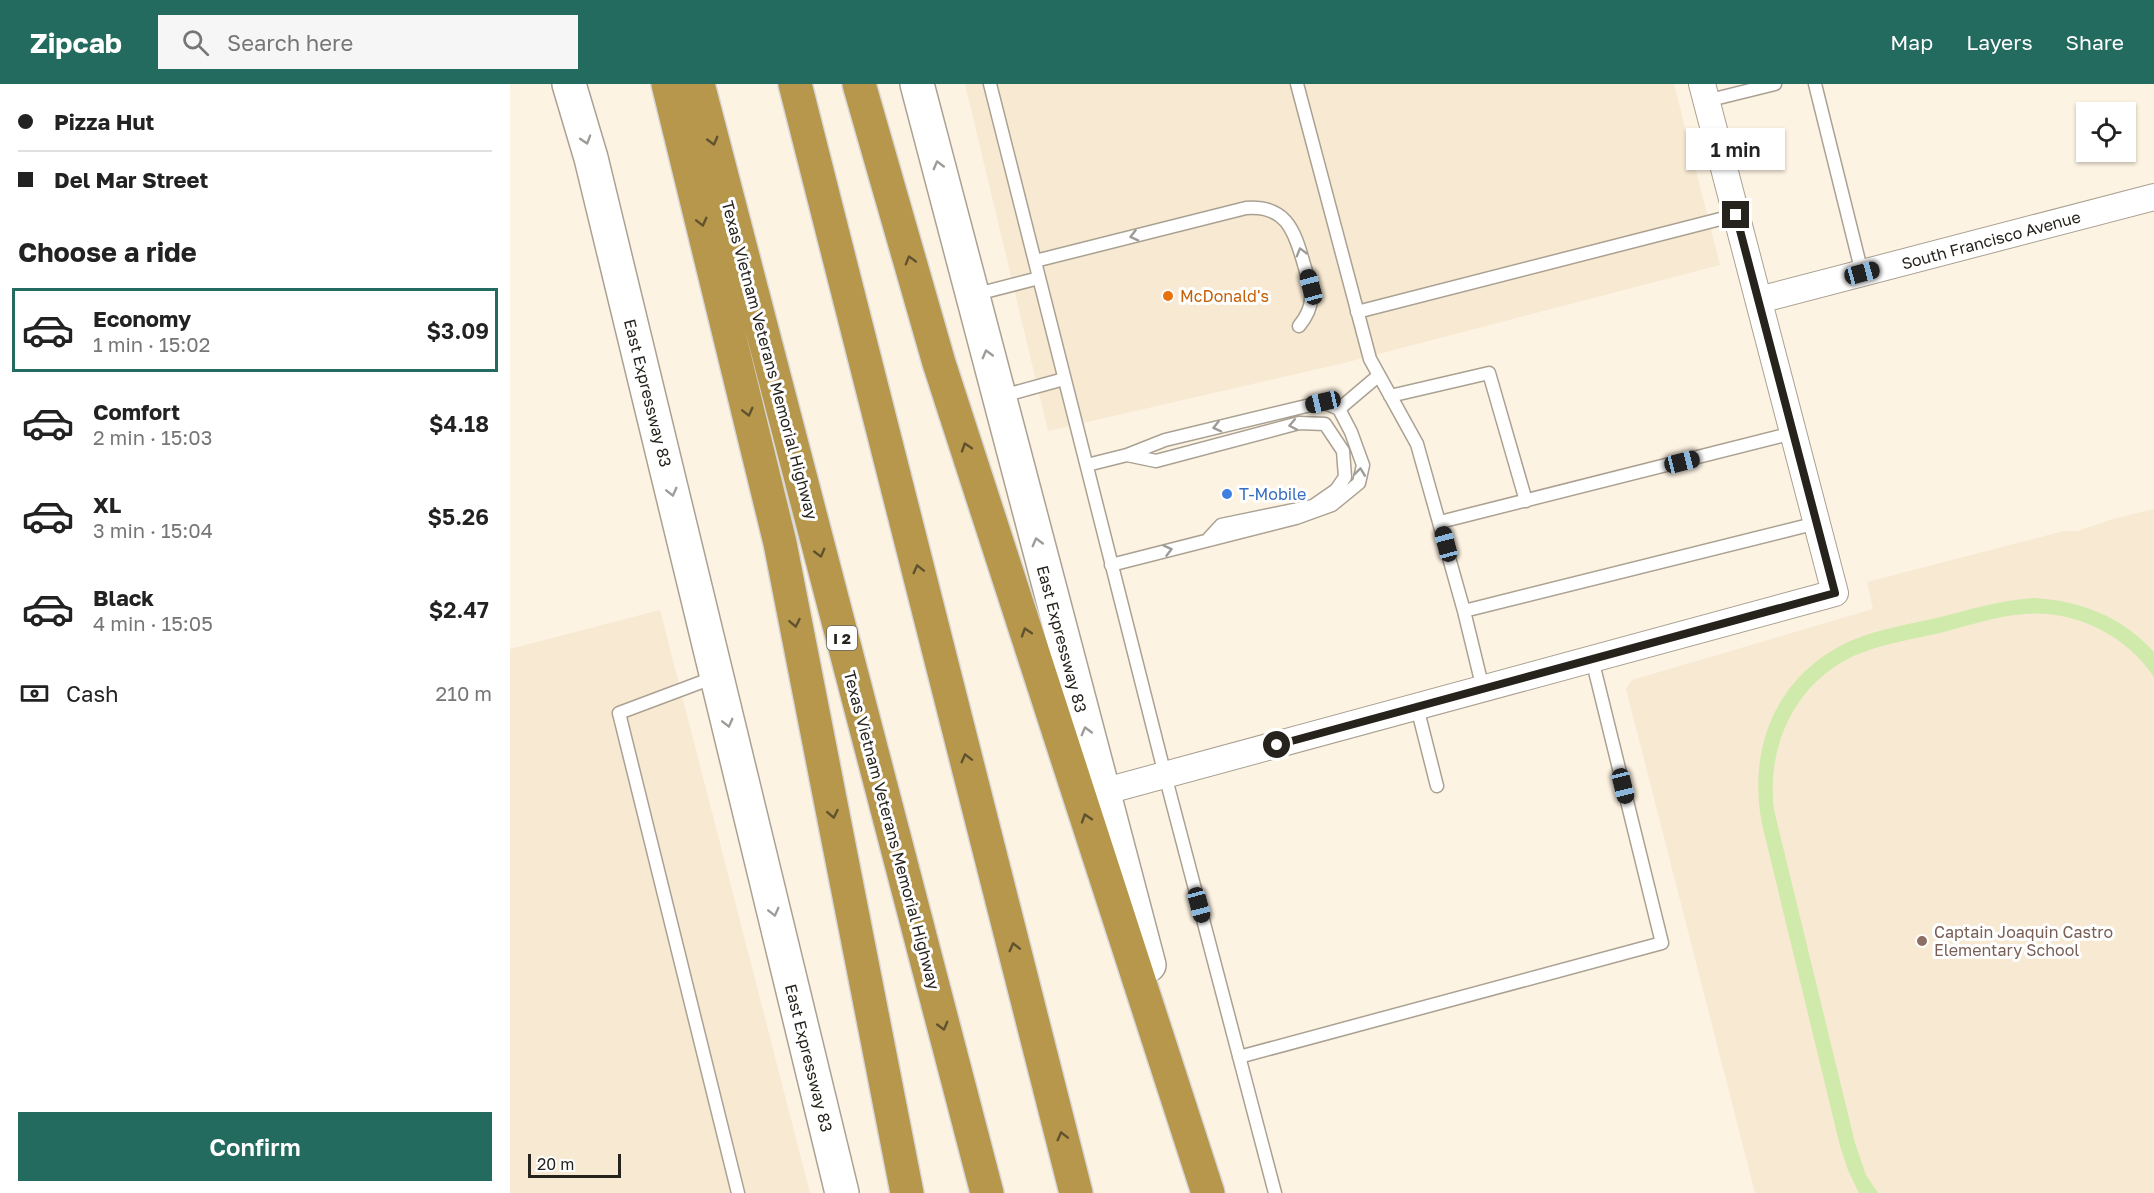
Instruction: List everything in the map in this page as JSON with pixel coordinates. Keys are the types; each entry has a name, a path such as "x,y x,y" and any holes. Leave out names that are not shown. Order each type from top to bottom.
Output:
{"highway":[{"path":"668,84 780,543 907,1193"},
{"name":"Texas Vietnam Veterans Memorial Highway","path":"698,84 987,1193"},
{"path":"795,84 1076,1193"},
{"path":"859,84 939,363 1209,1193"}],"main road":[{"name":"East Expressway 83","path":"569,84 591,158 842,1193"},
{"name":"East Expressway 83","path":"916,84 1209,1193"}],"street":[{"path":"1102,792 1835,593 1704,93"},
{"name":"South Francisco Avenue","path":"1759,300 2154,197"}],"lane":[{"path":"990,84 1165,775 1275,1193"},
{"path":"1297,84 1370,359 1417,444 1464,611 1483,689"},
{"path":"1704,93 1775,84"},
{"path":"1815,84 1862,273"},
{"path":"1035,261 1246,208 1269,209 1280,215 1296,235 1311,287 1312,299 1309,314 1299,326"},
{"path":"1357,312 1736,215"},
{"path":"972,295 1039,278"},
{"path":"1390,396 1489,373 1526,501"},
{"path":"1339,409 1378,376"},
{"path":"998,397 1064,379"},
{"path":"1087,465 1127,455 1165,440 1323,402 1339,409 1351,432 1363,465 1359,483 1332,505 1296,518 1112,565"},
{"path":"1127,455 1156,460 1299,423 1325,424 1343,451 1345,477 1336,490 1312,506 1221,525 1208,539"},
{"path":"1440,522 1793,433"},
{"path":"1464,611 1817,523"},
{"path":"1239,1057 1662,943 1592,659"},
{"path":"717,676 620,713 738,1193"},
{"path":"1417,707 1437,786"}],"shaded area":[{"path":"965,84 1674,84 1720,265 1344,363 1048,431"},
{"name":"Captain Joaquin Castro Elementary School","path":"2154,509 2154,1193 1755,1193 1626,689 1632,680 1873,609 1867,582 2064,531 2078,531"},
{"path":"660,610 810,1193 510,1193 510,649"}],"green space":[{"path":"2034,598 2085,607 2115,620 2154,652 2154,677 2129,649 2098,628 2062,616 2025,614 2003,617 1897,642 1856,655 1835,667 1816,682 1801,699 1780,740 1773,786 1774,810 1855,1143 1866,1175 1878,1193 1859,1193 1840,1146 1762,824 1759,771 1763,746 1771,721 1782,699 1817,661 1840,646 1862,636 1885,630 1995,603"}],"place":[{"name":"McDonald's","path":"1168,296"},
{"name":"T-Mobile","path":"1227,494"},
{"name":"Captain Joaquin Castro Elementary School","path":"1922,941"}],"route":[{"path":"1277,745 1835,593 1736,215"}]}
